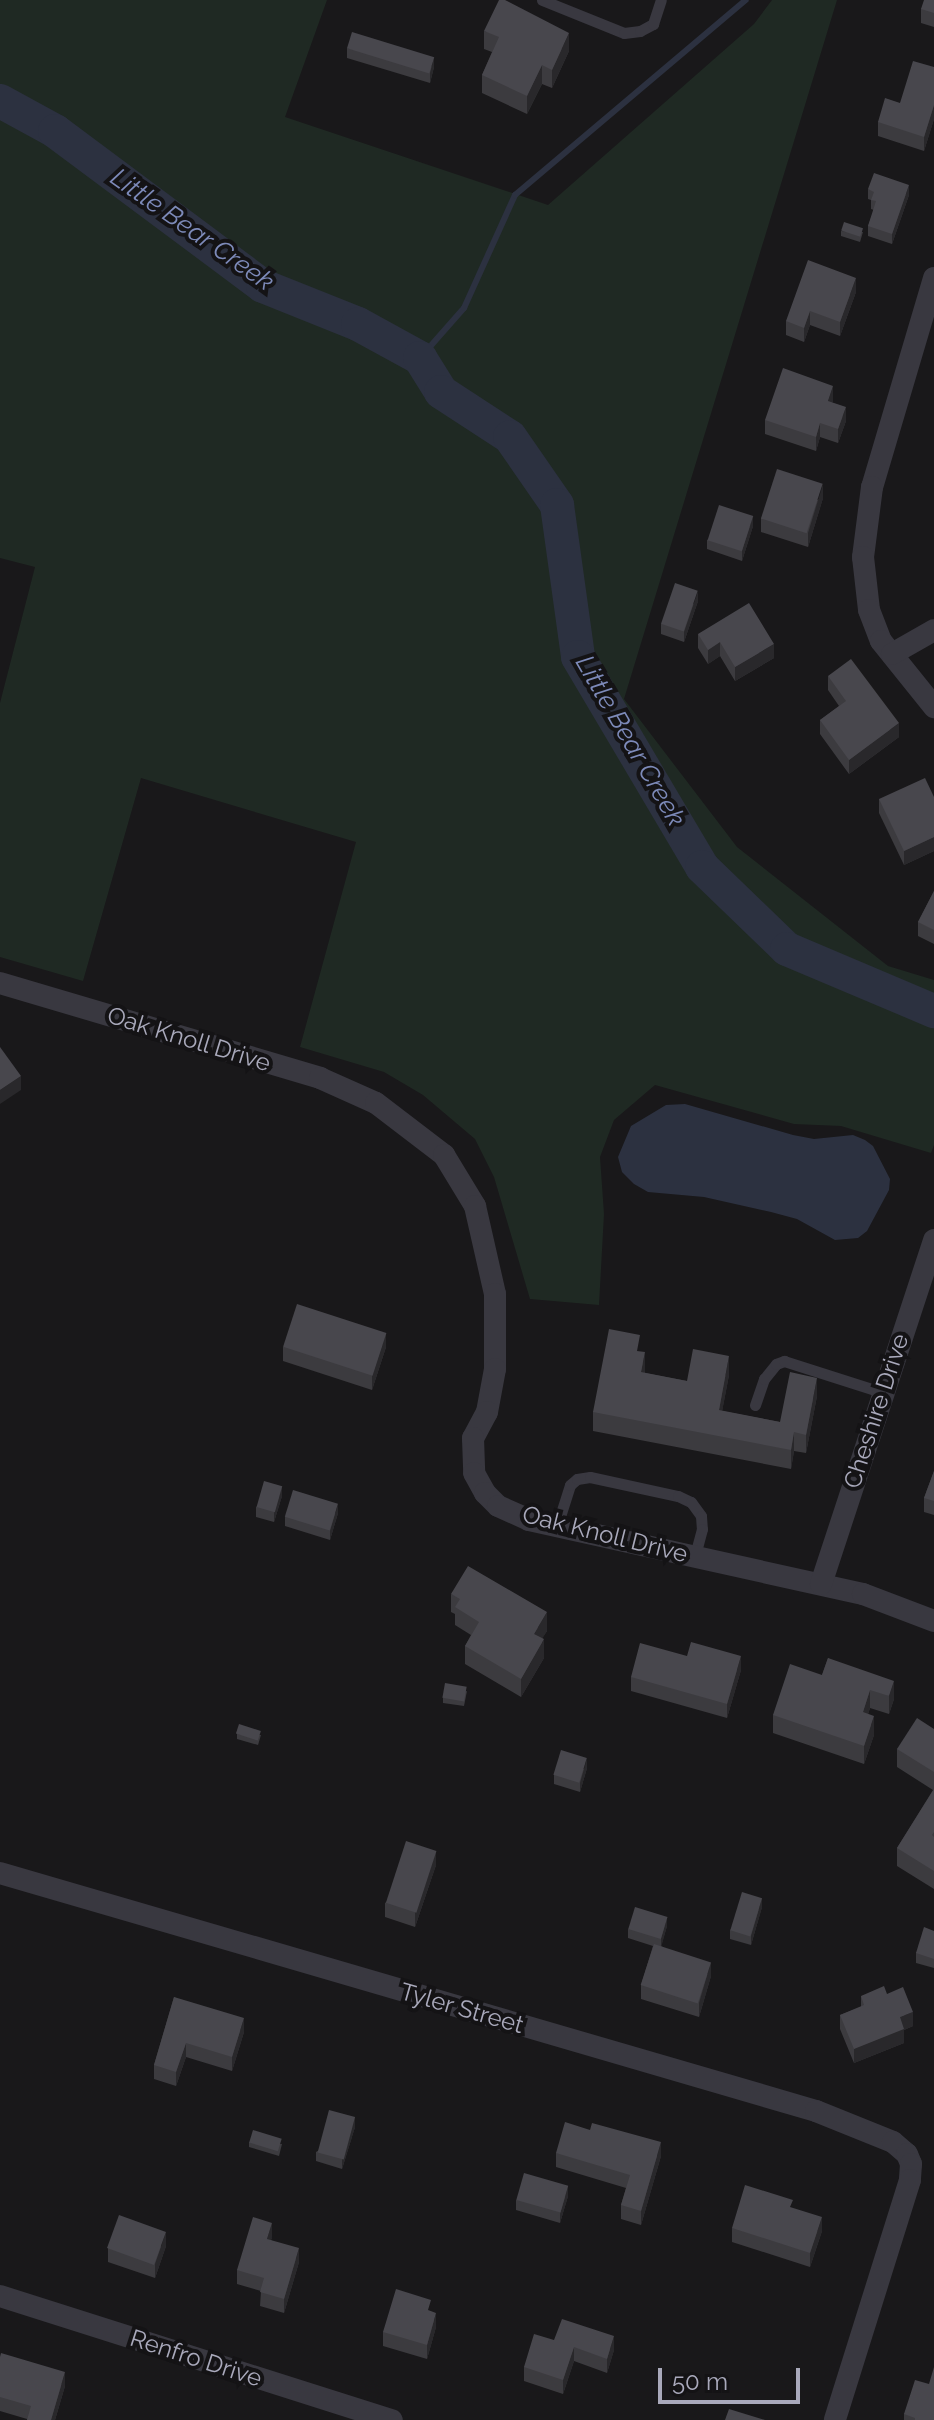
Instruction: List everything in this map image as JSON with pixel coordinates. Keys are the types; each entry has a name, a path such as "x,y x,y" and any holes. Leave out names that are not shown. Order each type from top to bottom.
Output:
{"street":[{"path":"934,278 872,487 866,525 864,583 873,620 892,654 934,707"},
{"path":"892,654 934,630"},
{"name":"Oak Knoll Drive","path":"0,983 320,1078 376,1103 444,1155 475,1206 495,1294 495,1369 487,1412 473,1438 474,1473 485,1493 498,1506 529,1520 863,1594 934,1621"},
{"name":"Cheshire Drive","path":"821,1584 881,1392 934,1240"},
{"name":"Tyler Street","path":"0,1873 816,2111 893,2142 907,2154 911,2164 910,2180 835,2420"},
{"name":"Renfro Drive","path":"0,2296 354,2415 392,2420"}],"lane":[{"path":"542,0 624,33 640,31 653,24 661,0"},
{"path":"755,1405 764,1379 776,1364 784,1361 881,1392"},
{"path":"557,1526 570,1485 577,1479 590,1477 678,1496 691,1502 701,1516 702,1529 695,1556"}],"shaded area":[{"path":"0,0 327,0 285,117 548,205 754,24 772,0 837,0 624,699 737,847 888,966 934,980 934,1145 931,1153 841,1126 794,1124 655,1085 614,1120 600,1157 604,1214 599,1305 530,1299 494,1177 475,1139 423,1095 384,1072 300,1047 356,842 141,778 83,981 0,957 0,703 35,567 0,558"}],"water":[{"path":"685,1104 793,1135 814,1139 853,1135 865,1140 873,1146 890,1179 889,1190 867,1231 858,1238 835,1240 797,1219 704,1197 648,1192 634,1184 622,1172 618,1157 631,1126 666,1105"}],"building":[{"path":"499,0 505,0 569,33 552,70 542,65 527,96 482,75 499,37 484,31"},
{"path":"924,0 934,0 934,13 921,9"},
{"path":"352,32 434,57 429,73 347,48"},
{"path":"913,61 934,67 934,105 924,137 878,122 885,98 900,103"},
{"path":"874,173 909,185 892,234 868,226 876,201 871,200 874,192 868,189"},
{"path":"844,222 863,228 860,237 841,231"},
{"path":"808,260 856,278 840,322 810,311 804,328 786,321"},
{"path":"783,368 833,386 828,401 846,407 838,429 820,423 816,437 765,420"},
{"path":"777,469 823,484 807,533 761,518"},
{"path":"719,505 753,516 742,551 708,540"},
{"path":"675,583 698,591 684,631 661,624"},
{"path":"749,603 774,644 735,667 720,642 708,650 698,634"},
{"path":"851,659 899,723 849,760 820,720 846,701 828,676"},
{"path":"925,778 934,797 934,837 904,851 879,799"},
{"path":"934,891 934,930 918,922"},
{"path":"0,1047 21,1076 0,1090"},
{"path":"297,1304 386,1333 372,1376 283,1347"},
{"path":"609,1329 640,1335 637,1351 645,1352 641,1372 687,1381 693,1349 729,1356 719,1410 780,1422 790,1372 817,1378 806,1435 794,1432 791,1450 593,1412"},
{"path":"934,1471 934,1501 924,1498"},
{"path":"264,1481 282,1486 275,1512 257,1507"},
{"path":"293,1490 338,1504 330,1531 285,1517"},
{"path":"468,1566 547,1612 534,1634 544,1639 521,1679 465,1646 479,1622 455,1607 460,1599 451,1594"},
{"path":"691,1642 741,1656 727,1704 631,1677 640,1643 687,1656"},
{"path":"828,1658 894,1681 889,1696 870,1690 863,1712 874,1716 864,1746 773,1715 790,1664 822,1675"},
{"path":"445,1683 467,1687 464,1702 442,1698"},
{"path":"917,1718 934,1729 934,1772 897,1749"},
{"path":"239,1724 261,1731 258,1741 236,1734"},
{"path":"561,1750 587,1758 579,1783 553,1775"},
{"path":"934,1789 932,1835 934,1871 897,1848"},
{"path":"406,1841 436,1851 416,1913 386,1903"},
{"path":"742,1892 762,1898 750,1936 730,1930"},
{"path":"635,1907 668,1917 661,1939 628,1929"},
{"path":"924,1927 934,1931 934,1959 916,1953"},
{"path":"654,1944 711,1963 698,2003 641,1985"},
{"path":"884,1986 887,1994 903,1987 913,2012 900,2017 904,2029 854,2049 840,2015 864,2005 861,1996"},
{"path":"174,1997 244,2018 232,2057 186,2043 176,2072 154,2065"},
{"path":"329,2110 355,2117 344,2159 318,2153"},
{"path":"565,2122 590,2130 592,2123 661,2142 641,2211 621,2205 630,2175 556,2153"},
{"path":"253,2130 282,2139 278,2151 249,2142"},
{"path":"524,2173 568,2186 561,2213 516,2200"},
{"path":"745,2185 793,2200 790,2207 822,2217 810,2253 732,2228"},
{"path":"119,2215 166,2232 154,2265 107,2248"},
{"path":"253,2217 272,2223 267,2239 299,2248 284,2299 260,2292 264,2278 237,2270"},
{"path":"396,2289 431,2300 428,2310 436,2313 427,2345 383,2332"},
{"path":"562,2319 614,2336 607,2359 574,2347 563,2380 524,2367 534,2334 554,2340"},
{"path":"1,2353 65,2372 51,2420 27,2420 31,2406 0,2397"},
{"path":"934,2367 934,2420 915,2420 904,2414 915,2380 929,2384"},
{"path":"729,2409 765,2420 725,2420"}],"waterway":[{"path":"420,358 464,308 515,195 746,0"},
{"name":"Little Bear Creek","path":"0,101 55,131 263,286 358,324 420,358 441,392 510,437 557,505 578,657 702,867 787,949 934,1011"}]}
